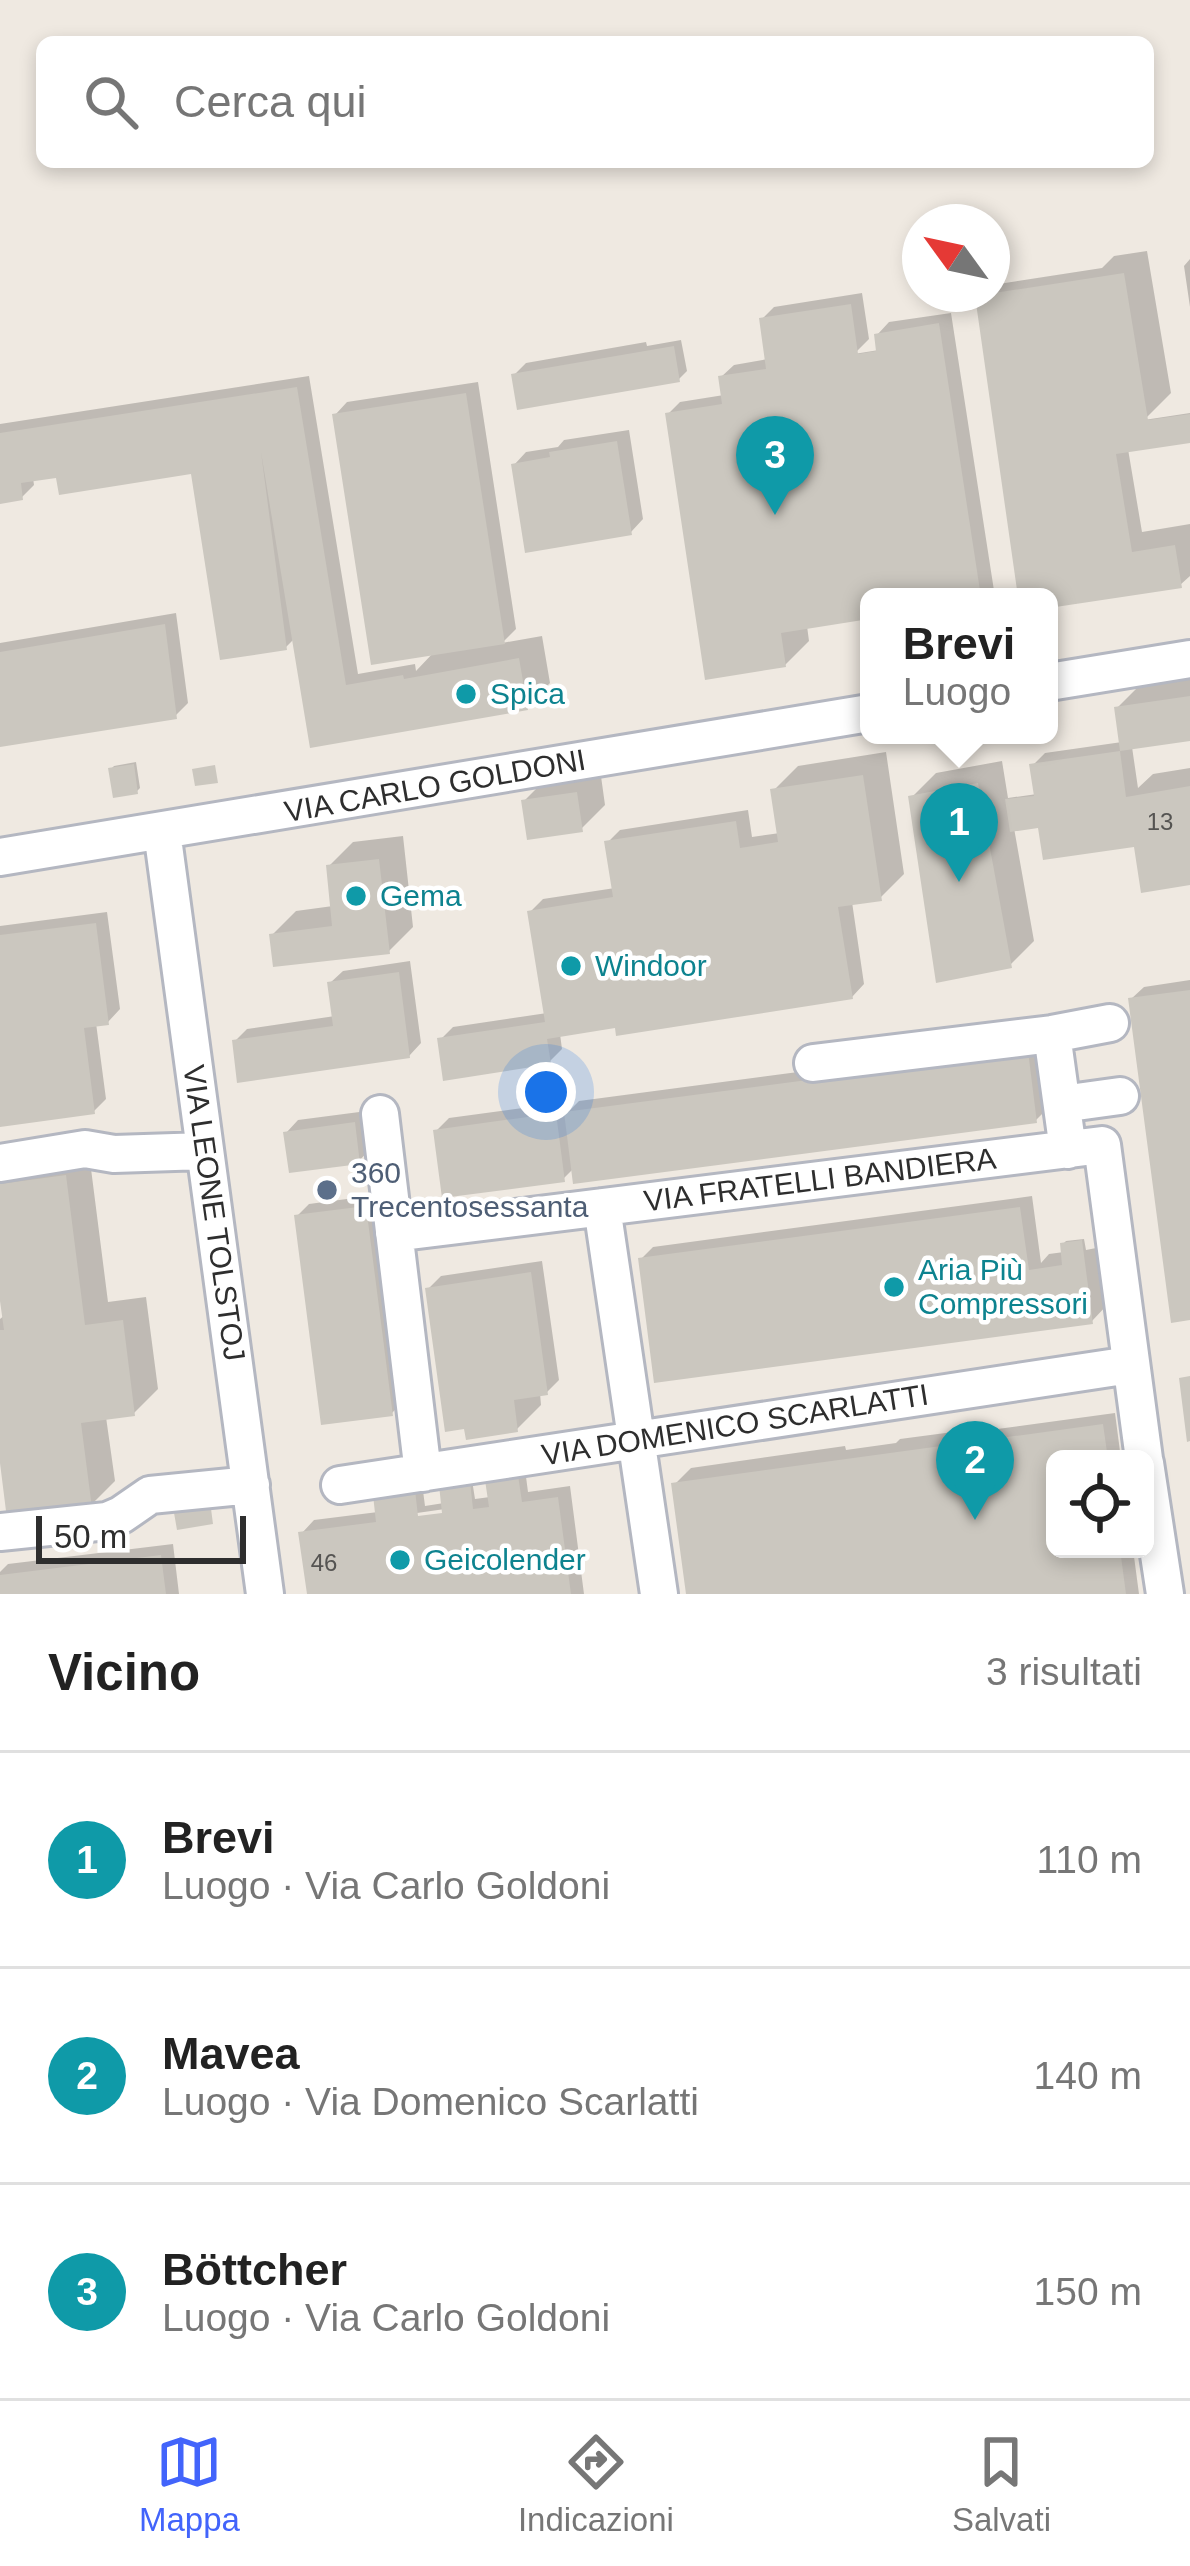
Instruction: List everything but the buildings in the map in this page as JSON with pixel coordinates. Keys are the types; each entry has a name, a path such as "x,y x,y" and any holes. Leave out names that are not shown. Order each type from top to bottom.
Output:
{"street":[{"path":"1058,680 1190,658"},
{"name":"VIA CARLO GOLDONI","path":"0,857 860,714"},
{"name":"VIA LEONE TOLSTOJ","path":"162,831 266,1594"},
{"path":"813,1063 1110,1024"},
{"path":"1052,1034 1062,1104 1085,1148 1143,1450"},
{"path":"1062,1104 1120,1096"},
{"path":"380,1114 423,1473"},
{"name":"VIA FRATELLI BANDIERA","path":"394,1233 1085,1148"},
{"path":"0,1163 85,1149 114,1154 205,1151"},
{"path":"602,1207 659,1594"},
{"name":"VIA DOMENICO SCARLATTI","path":"340,1485 1130,1365"},
{"path":"0,1532 107,1521 150,1496 250,1485"},
{"path":"1154,1521 1165,1594"}],"place":[{"name":"Böttcher","path":"775,515"},
{"name":"Spica","path":"466,694"},
{"name":"Brevi","path":"959,882"},
{"name":"Gema","path":"356,896"},
{"name":"Windoor","path":"571,966"},
{"name":"360 Trecentosessanta","path":"327,1190"},
{"name":"Aria Più Compressori","path":"894,1287"},
{"name":"Mavea","path":"975,1520"},
{"name":"Geicolender","path":"400,1560"}]}
